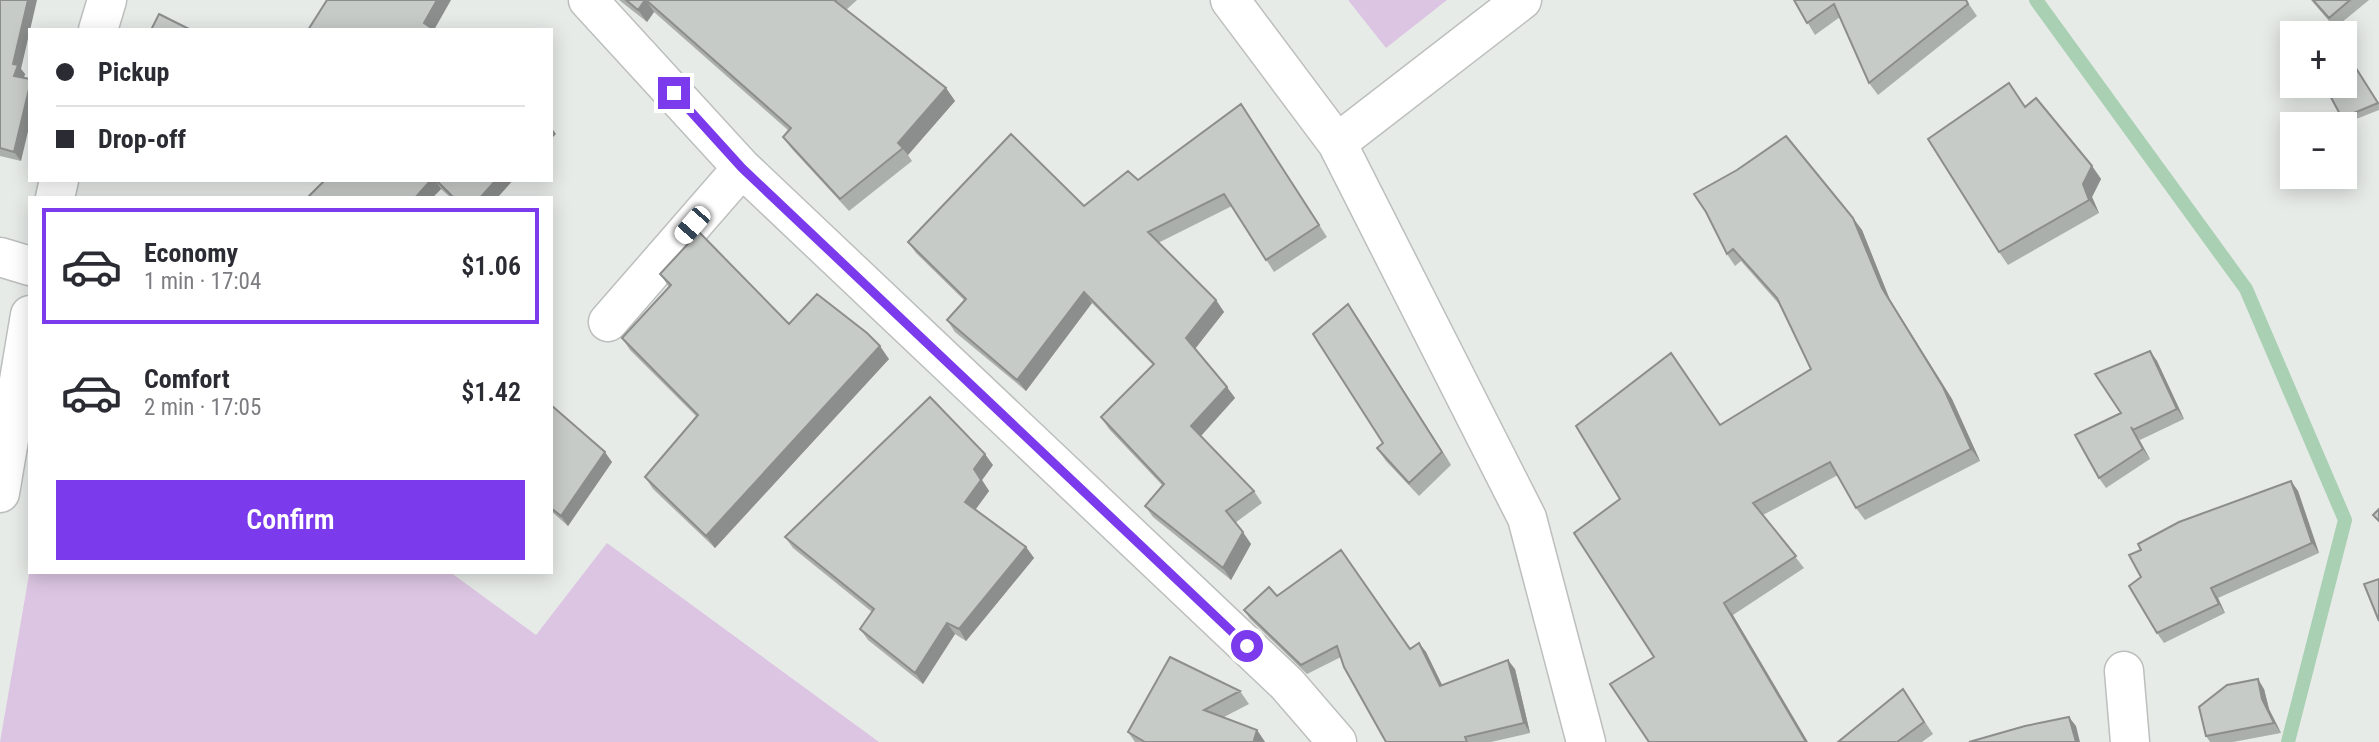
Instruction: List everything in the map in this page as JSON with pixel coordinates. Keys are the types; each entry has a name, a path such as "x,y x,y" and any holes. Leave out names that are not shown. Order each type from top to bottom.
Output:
{"street":[{"path":"99,28 107,0"},
{"path":"588,0 742,168 1287,684 1337,742"},
{"path":"1230,0 1337,143 1527,517 1586,742"},
{"path":"1337,143 1522,0"},
{"path":"608,322 742,168"},
{"path":"0,257 28,265"},
{"path":"0,493 28,327"},
{"path":"2124,671 2130,742"}],"shaded area":[{"path":"1348,0 1447,0 1386,48"},
{"path":"607,543 879,742 0,742 29,574 453,574 536,635"}],"building":[{"path":"0,0 28,0 13,64 18,65 14,76 28,79 28,93 14,152 0,148"},
{"path":"327,0 437,0 424,23 431,28 309,28"},
{"path":"626,0 645,0 638,10"},
{"path":"646,0 836,0 946,88 898,143 903,148 840,199 783,137 791,128"},
{"path":"1794,0 1966,0 1968,4 1869,83 1834,4 1807,23"},
{"path":"2313,0 2350,0 2329,18"},
{"path":"159,14 187,28 152,28"},
{"path":"2357,70 2378,103 2356,112 2339,112 2331,98 2357,98"},
{"path":"2009,83 2025,107 2036,98 2092,166 2083,184 2089,200 1999,252 1928,139"},
{"path":"1241,104 1319,225 1266,260 1224,194 1148,232 1216,300 1186,338 1227,387 1191,426 1254,491 1226,511 1243,532 1223,568 1145,506 1164,484 1101,417 1154,364 1084,292 1017,380 947,320 966,299 908,242 1011,134 1084,206 1128,171 1138,180"},
{"path":"1786,136 1853,218 1882,288 1943,387 1971,449 1856,508 1830,462 1753,503 1796,556 1724,603 1806,742 1649,742 1610,684 1654,657 1574,533 1620,499 1576,426 1671,353 1720,425 1811,369 1777,298 1733,249 1727,254 1694,194 1737,170"},
{"path":"323,182 429,182 417,196 309,196"},
{"path":"438,182 494,182 482,196 452,196"},
{"path":"699,232 789,324 817,294 880,346 706,536 645,477 698,415 622,338 671,285 660,274"},
{"path":"1348,304 1442,452 1409,483 1377,448 1383,443 1313,334"},
{"path":"2150,351 2177,409 2133,430 2131,427 2143,449 2099,478 2075,435 2121,413 2095,374"},
{"path":"930,397 985,454 974,469 981,480 965,502 1026,547 959,629 947,623 915,673 860,629 874,609 785,537"},
{"path":"553,407 605,452 561,516 553,510"},
{"path":"2291,481 2312,543 2211,588 2219,604 2157,633 2129,586 2141,577 2129,555 2141,550 2138,544 2179,522"},
{"path":"2379,509 2379,521 2373,515"},
{"path":"1341,550 1410,649 1419,643 1440,686 1508,660 1524,723 1465,737 1467,742 1386,742 1344,667 1337,646 1301,665 1244,610 1269,587 1277,596"},
{"path":"2379,579 2379,621 2364,584"},
{"path":"1170,657 1240,691 1204,710 1257,730 1254,740 1258,742 1145,742 1128,732"},
{"path":"2258,679 2262,699 2274,723 2206,736 2199,707 2227,685"},
{"path":"1903,689 1924,722 1897,742 1838,742"},
{"path":"2069,717 2076,742 1969,742 2025,726"}],"waterway":[{"path":"2036,0 2246,289 2345,520 2288,742"}],"route":[{"path":"674,93 742,168 1247,646"}]}
